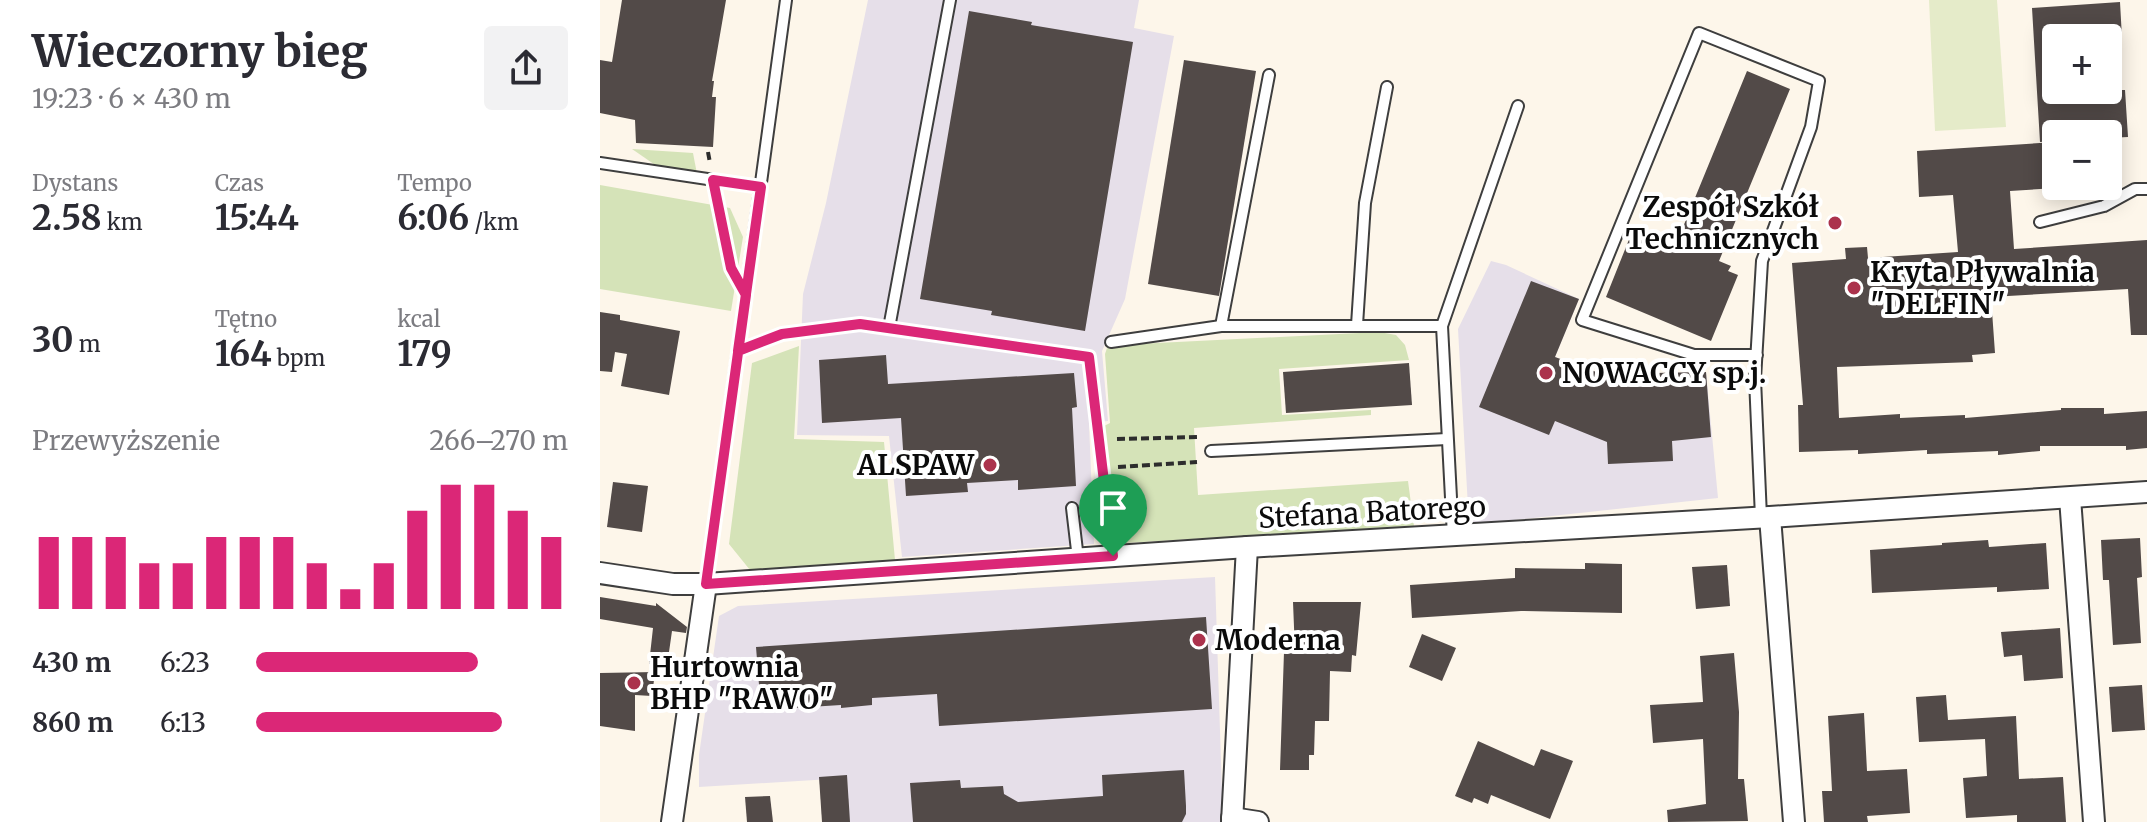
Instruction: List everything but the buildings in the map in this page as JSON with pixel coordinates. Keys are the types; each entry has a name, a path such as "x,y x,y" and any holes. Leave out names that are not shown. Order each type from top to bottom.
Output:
{"street":[{"name":"Stefana Batorego","path":"600,573 673,584 706,584 1247,547 2147,492"},
{"path":"2070,498 2094,822"},
{"path":"1766,517 1794,822"},
{"path":"1247,547 1232,820 1258,822"},
{"path":"672,822 706,584"}],"lane":[{"path":"706,584 786,0"},
{"path":"889,328 950,0"},
{"path":"1757,355 1694,355 1582,320 1699,33 1819,81 1811,127 1762,261 1757,355 1755,379 1766,517"},
{"path":"1221,326 1269,75"},
{"path":"1357,325 1365,203 1387,87"},
{"path":"1453,536 1442,326 1518,106"},
{"path":"600,163 761,187"},
{"path":"2040,222 2104,206 2135,189 2147,189"},
{"path":"738,351 782,334 860,324 1089,357 1113,556"},
{"path":"1111,342 1221,326 1442,326"},
{"path":"1209,456 1447,439"},
{"path":"1072,508 1078,559"}],"path":[{"path":"708,152 731,268 746,295"},
{"path":"1098,440 1206,437"},
{"path":"1102,468 1209,456"}],"shaded area":[{"name":"ALSPAW","path":"868,0 1139,0 1134,28 1174,36 1125,299 1102,351 1108,421 1089,423 1094,544 902,557 889,436 797,435 803,294 826,203"},
{"path":"1491,261 1579,299 1555,357 1602,374 1706,372 1718,498 1469,525 1458,329"},
{"path":"1215,577 1223,822 849,822 847,778 699,787 699,755 719,616 738,606"}],"green space":[{"path":"1929,0 1997,0 2006,127 1935,131"},
{"path":"632,149 693,153 697,174 661,169"},
{"path":"600,185 730,208 743,237 731,311 600,289"},
{"path":"1379,332 1396,335 1405,345 1409,360 1279,369 1282,415 1371,410 1371,415 1194,428 1198,495 1408,481 1414,526 1125,543 1114,530 1102,427 1110,423 1107,348 1117,345"},
{"path":"799,346 794,439 884,442 895,560 750,570 729,544 752,363"}],"place":[{"name":"Zespół Szkół Technicznych","path":"1835,223"},
{"name":"Kryta Pływalnia \"DELFIN\"","path":"1854,288"},
{"name":"NOWACCY sp.j.","path":"1546,373"},
{"name":"ALSPAW","path":"990,465"},
{"name":"Moderna","path":"1199,640"},
{"name":"Hurtownia BHP \"RAWO\"","path":"634,683"}],"route":[{"path":"1113,556 706,584 738,351 746,295 731,268 713,180 761,187 746,295 738,351 782,334 860,324 1089,357 1113,556"}]}
